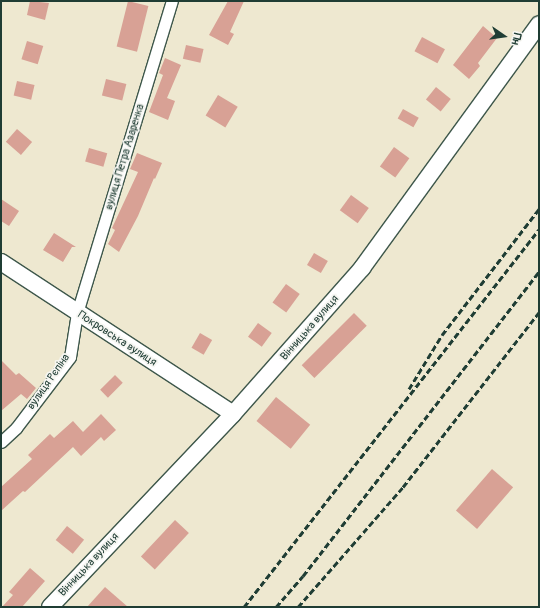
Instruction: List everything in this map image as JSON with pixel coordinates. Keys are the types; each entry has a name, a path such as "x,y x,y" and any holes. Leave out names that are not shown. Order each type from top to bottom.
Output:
{"street":[{"name":"вулиця Петра Азаренка","path":"77,313 172,1"},
{"name":"Вінницька вулиця","path":"50,607 233,414 362,268 539,24"},
{"name":"Покровська вулиця","path":"1,262 233,414"},
{"name":"вулиця Рєпіна","path":"1,442 16,428 70,357 77,313"}],"building":[{"path":"30,1 49,3 45,20 27,15"},
{"path":"128,1 148,6 137,52 117,47"},
{"path":"228,1 244,1 230,32 234,34 228,45 209,35"},
{"path":"483,26 497,38 478,63 480,66 469,79 453,65"},
{"path":"422,37 445,49 437,63 414,51"},
{"path":"27,41 43,46 38,64 21,59"},
{"path":"186,45 204,49 200,63 183,59"},
{"path":"165,58 181,65 167,98 175,101 168,120 149,112 163,75 159,73"},
{"path":"106,79 126,84 122,101 102,95"},
{"path":"17,81 35,85 31,100 14,96"},
{"path":"436,87 451,99 441,111 426,99"},
{"path":"218,95 238,107 225,127 206,116"},
{"path":"403,109 419,118 413,127 398,119"},
{"path":"17,129 32,142 21,155 6,142"},
{"path":"394,147 409,158 395,178 380,166"},
{"path":"89,148 107,153 103,167 85,161"},
{"path":"137,153 162,163 138,216 119,252 108,244 115,230 112,228 138,172 130,169"},
{"path":"351,195 369,208 358,223 340,210"},
{"path":"1,199 19,211 9,226 1,221"},
{"path":"54,233 76,247 72,247 63,262 43,250"},
{"path":"314,253 328,261 321,273 307,265"},
{"path":"286,284 300,294 286,313 272,303"},
{"path":"354,313 367,326 314,378 302,365"},
{"path":"258,323 272,333 262,347 248,337"},
{"path":"200,333 212,340 204,355 192,348"},
{"path":"1,360 16,375 19,373 36,388 27,399 21,394 1,411"},
{"path":"115,375 123,383 108,398 100,390"},
{"path":"276,397 310,425 291,449 256,421"},
{"path":"101,414 116,430 104,441 101,437 81,456 73,447 25,492 23,491 1,511 1,487 32,459 28,455 50,434 54,438 73,421 83,432"},
{"path":"492,469 513,487 477,529 456,511"},
{"path":"175,520 189,533 155,570 141,557"},
{"path":"67,526 84,540 73,554 56,540"},
{"path":"30,568 45,581 22,607 2,607 13,595 9,592"},
{"path":"105,587 128,607 87,607"}],"railway":[{"path":"409,389 442,335 539,209"},
{"path":"244,607 539,230"},
{"path":"276,607 303,576 539,272"},
{"path":"298,607 403,487 539,312"}]}
